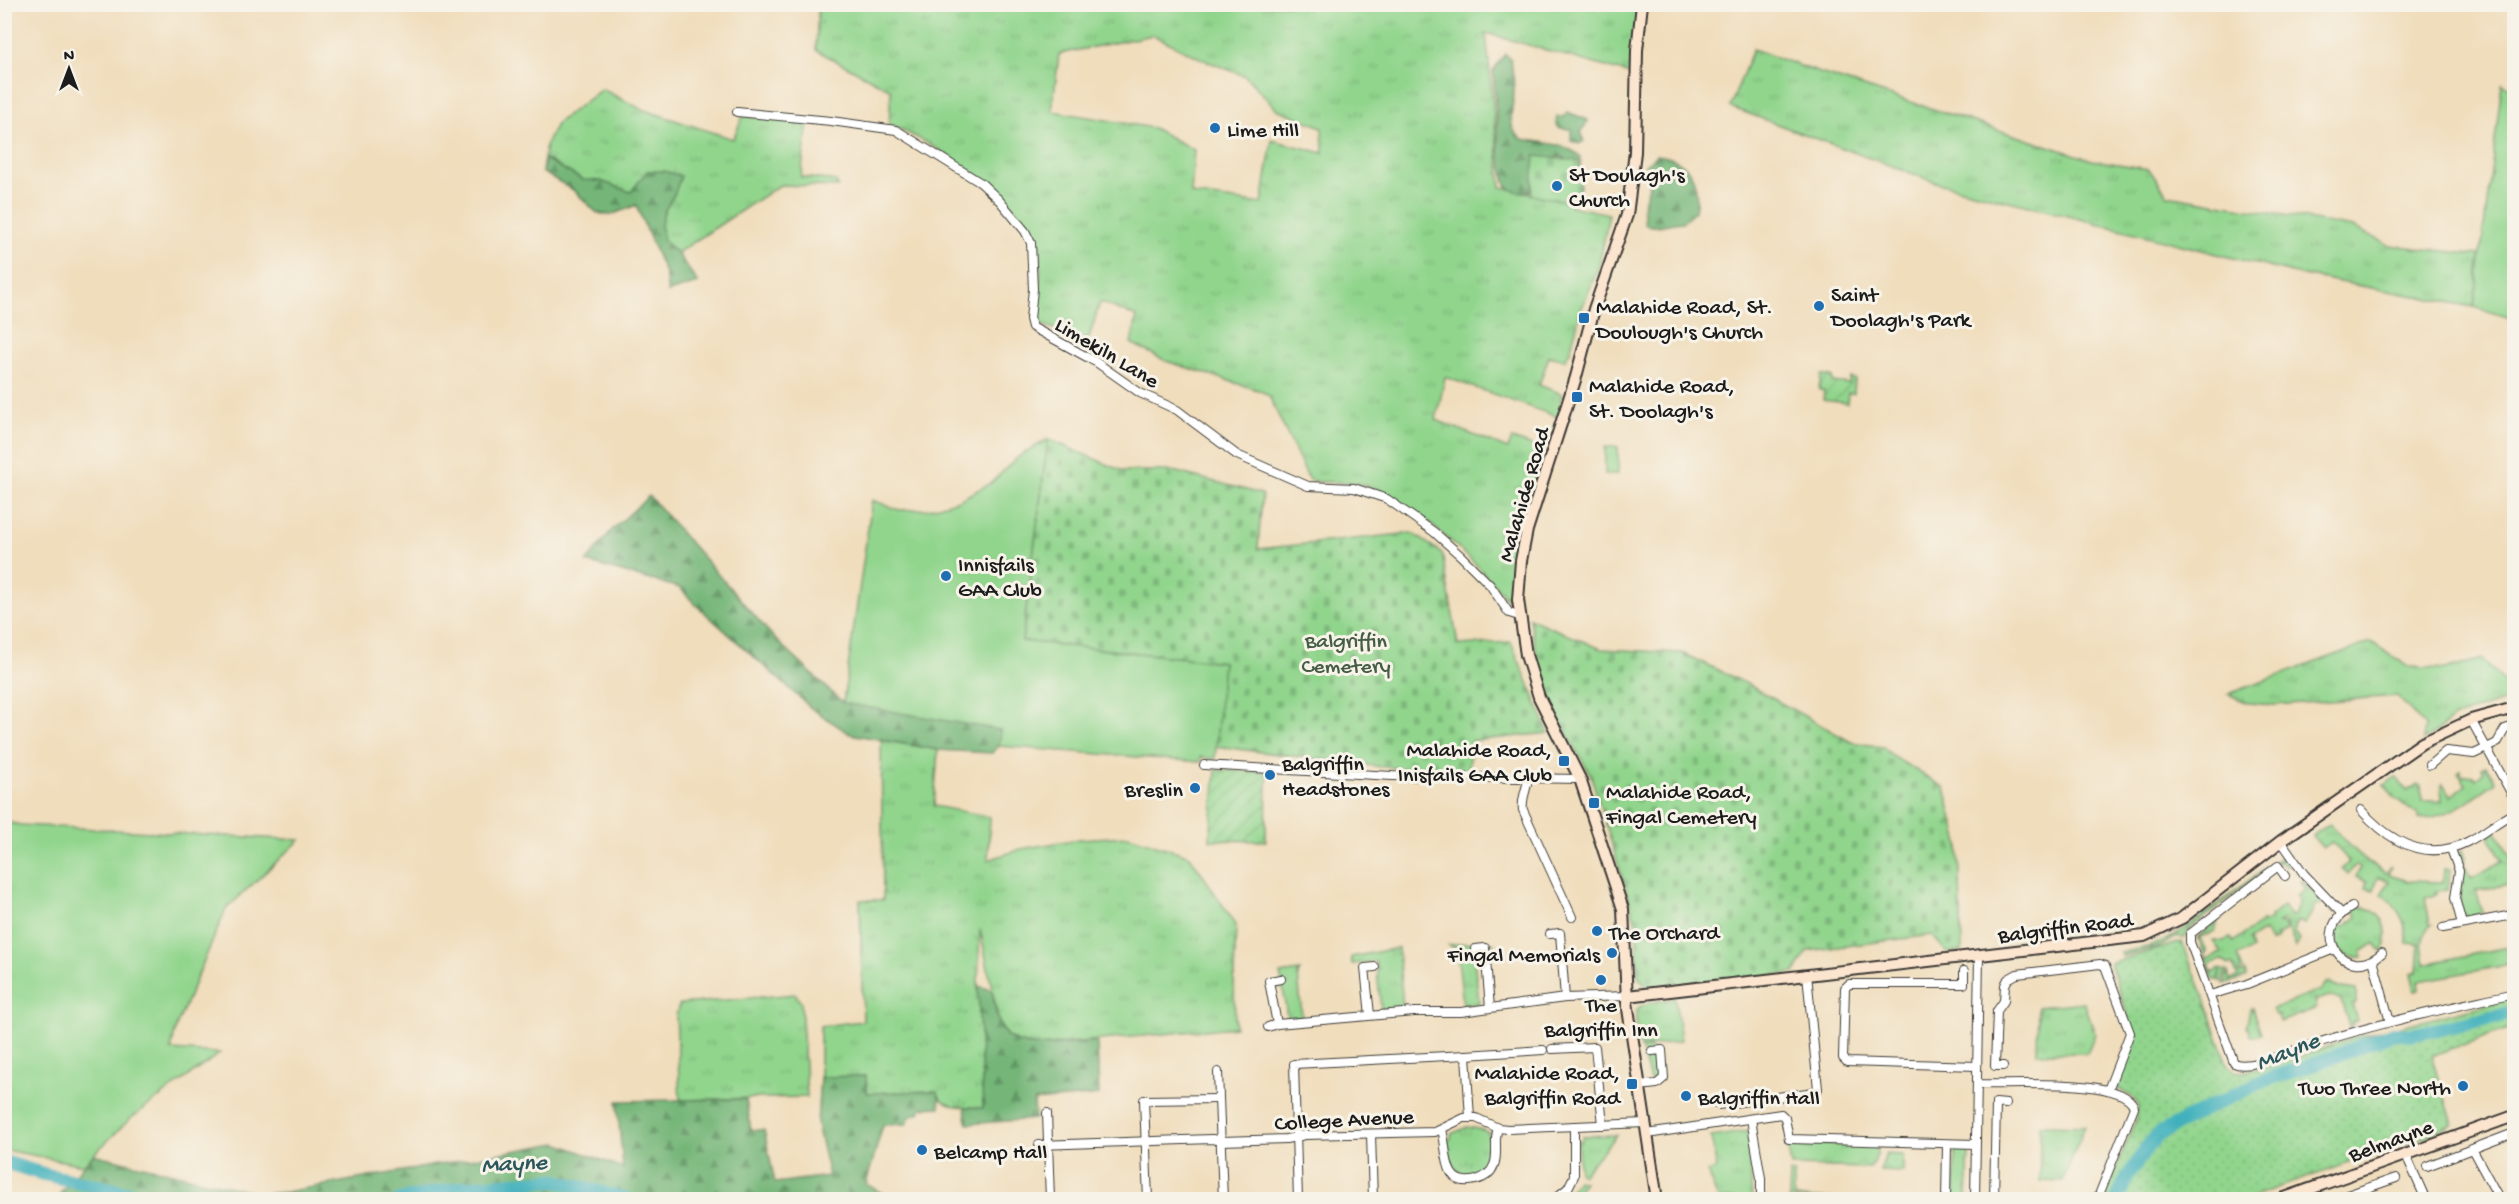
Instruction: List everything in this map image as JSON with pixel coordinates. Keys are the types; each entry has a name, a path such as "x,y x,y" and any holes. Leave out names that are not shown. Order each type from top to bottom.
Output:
{"main road":[{"name":"Malahide Road","path":"1642,4 1637,50 1635,152 1629,206 1594,309 1576,377 1527,530 1518,584 1519,616 1526,655 1539,698 1580,779 1623,909 1627,996 1657,1200"},
{"name":"Balgriffin Road","path":"1627,996 2144,936 2182,918 2281,841 2422,743 2470,720 2514,708"},
{"name":"Belmayne","path":"2279,1200 2514,1116"}],"street":[{"name":"Limekiln Lane","path":"737,112 896,130 981,183 1025,231 1031,243 1032,327 1096,362 1140,393 1177,410 1237,455 1308,486 1354,488 1387,499 1434,532 1490,585 1509,613 1519,616"},
{"path":"2470,720 2514,798"},
{"path":"2430,765 2446,751 2474,754 2497,743 2505,729 2514,726"},
{"path":"1204,765 1392,776 1580,779"},
{"path":"1528,778 1527,789 1522,797 1523,810 1572,917"},
{"path":"2361,810 2378,828 2408,847 2426,850 2451,849 2468,842 2514,813"},
{"path":"2281,841 2304,874 2341,913"},
{"path":"2451,849 2458,871 2454,890 2462,924"},
{"path":"2284,876 2278,866 2190,934 2190,942 2231,1059 2238,1065 2274,1058 2332,1038 2390,1022 2514,993"},
{"path":"2352,907 2341,913 2333,925 2331,934 2334,949 2343,959 2361,964 2373,960 2382,953"},
{"path":"2444,928 2513,915"},
{"path":"1550,934 1560,933 1565,998"},
{"path":"1475,949 1485,948 1490,1008"},
{"path":"2210,995 2247,984 2334,949"},
{"path":"1975,1200 1979,956"},
{"path":"2373,960 2390,1022"},
{"path":"2003,1066 1995,1066 1996,1014 2004,1001 2004,989 2008,979 2017,974 2100,964 2105,966 2130,1032 2108,1090"},
{"path":"1370,1016 1365,968 1375,967"},
{"path":"1964,971 1964,984 1849,984 1845,988 1843,1058 1847,1062 1977,1066"},
{"path":"1718,1105 1815,1092 1818,1089 1807,974"},
{"path":"1277,1024 1269,981 1281,979"},
{"path":"1268,1027 1277,1024 1370,1016 1461,1012 1565,998 1627,996"},
{"path":"1552,1049 1595,1047 1603,1125"},
{"path":"1298,1200 1294,1064 1543,1050"},
{"path":"1640,1086 1657,1084 1664,1078 1662,1050 1652,1051"},
{"path":"1466,1055 1470,1118 1476,1118 1498,1128 1603,1125 1646,1128 1751,1119 1781,1114 1785,1118 1789,1139 1976,1144"},
{"path":"1218,1072 1223,1200"},
{"path":"1977,1084 2098,1087 2128,1097 2134,1107 2097,1200"},
{"path":"1148,1200 1144,1100 1219,1099"},
{"path":"1994,1200 1996,1103 2006,1104"},
{"path":"1047,1113 1050,1200"},
{"name":"College Avenue","path":"1039,1145 1212,1139 1221,1141 1442,1130 1452,1123 1470,1118"},
{"path":"1751,1119 1761,1178 1761,1200"},
{"path":"1553,1200 1568,1188 1574,1176 1574,1126"},
{"path":"1442,1130 1445,1156 1450,1170 1458,1178 1472,1181 1480,1179 1492,1169 1496,1155 1498,1128"},
{"path":"2427,1166 2514,1133"},
{"path":"1371,1134 1373,1200"},
{"path":"1946,1200 1947,1144"},
{"path":"2472,1149 2500,1200"},
{"path":"2406,1155 2426,1200"},
{"path":"2333,1200 2396,1178"},
{"path":"2362,1189 2362,1200"}],"green space":[{"path":"818,5 1639,5 1634,75 1486,33 1501,187 1571,202 1570,206 1609,214 1599,266 1581,310 1570,352 1564,360 1549,356 1539,385 1562,394 1558,417 1445,377 1436,420 1508,449 1512,439 1544,450 1517,538 1509,602 1479,568 1439,531 1396,500 1355,483 1309,480 1269,396 1261,391 1166,361 1131,343 1137,317 1100,302 1088,341 1040,324 1037,318 1040,248 1032,230 1017,211 953,158 889,125 891,90 816,50","holes":["1153,35 1204,60 1245,76 1277,109 1322,127 1323,153 1272,140 1262,204 1191,194 1194,150 1153,128 1052,111 1059,54"]},
{"path":"1753,49 1817,72 2092,160 2149,169 2167,195 2353,227 2389,245 2480,255 2474,307 2292,273 1938,183 1730,107"},
{"path":"1505,54 1511,59 1514,94 1511,122 1516,134 1522,139 1561,146 1581,157 1580,170 1574,173 1567,160 1560,156 1550,165 1535,170 1530,191 1527,192 1516,191 1507,186 1499,153 1493,71"},
{"path":"2502,84 2514,89 2514,319 2474,307"},
{"path":"602,89 641,109 733,139 743,116 808,122 801,177 836,181 838,187 780,185 677,253 698,283 668,292 665,273 636,205 615,213 602,214 568,186 542,172 546,144 557,123"},
{"path":"1567,112 1586,119 1588,122 1581,131 1584,141 1579,144 1571,141 1571,129 1559,128 1556,123 1557,117 1564,117"},
{"path":"1656,155 1667,157 1684,166 1694,180 1695,211 1683,222 1657,226 1645,224 1643,206 1649,186 1645,165"},
{"path":"1535,156 1580,161 1580,187 1571,202 1531,195"},
{"path":"545,159 583,180 601,181 631,192 647,171 664,171 681,176 675,193 664,212 661,225 664,241 677,253 698,283 668,292 665,273 636,205 611,215 597,213 574,190 542,172"},
{"path":"1821,375 1832,377 1832,382 1849,384 1850,378 1855,379 1854,393 1848,393 1847,403 1823,400 1824,391 1819,390"},
{"name":"Balgriffin Cemetery","path":"1048,439 1123,471 1173,471 1262,494 1258,549 1412,533 1442,553 1458,645 1511,642 1549,733 1471,741 1469,771 1382,767 1214,746 1223,662 1022,641"},
{"name":"Innisfails GAA Club","path":"1048,439 1022,641 1223,662 1215,759 1201,757 1200,762 999,746 1001,730 843,703 872,500 899,510 928,509 959,500 991,483 1018,457"},
{"path":"1605,447 1618,447 1618,474 1605,474"},
{"path":"649,496 776,640 843,703 1001,730 999,746 992,753 938,750 850,734 812,709 680,588 586,562 612,530"},
{"path":"1529,618 1601,649 1682,653 1745,683 1851,742 1883,747 1894,757 1945,788 1959,843 1962,951 1947,953 1932,935 1807,951 1795,973 1648,987 1638,977 1636,923 1591,776 1558,718 1540,669"},
{"path":"2371,642 2409,667 2448,669 2481,659 2508,685 2514,686 2514,701 2496,703 2454,718 2423,741 2425,726 2397,696 2274,705 2248,703 2228,694"},
{"path":"881,740 938,750 934,806 990,817 988,860 1021,849 1079,839 1129,836 1190,856 1236,925 1235,1027 1038,1046 1020,1043 1007,1036 999,1023 980,929 978,986 983,1108 955,1106 941,1100 938,1091 867,1093 866,1076 820,1077 820,1026 863,1021 860,900 883,900"},
{"path":"2486,766 2496,782 2459,807 2429,818 2418,819 2419,816 2392,796 2384,785 2396,777 2407,791 2418,784 2421,786 2422,801 2442,801 2441,785 2443,784 2451,796 2466,785 2458,773 2460,771 2463,777 2473,776 2476,779 2484,771 2482,768"},
{"path":"1216,770 1267,772 1266,841 1210,840"},
{"path":"5,822 21,825 300,840 226,909 176,1027 171,1050 220,1053 130,1119 83,1165 5,1150"},
{"path":"2330,824 2370,863 2386,873 2392,866 2389,875 2408,881 2443,882 2444,869 2450,869 2448,890 2436,891 2437,895 2425,897 2430,925 2432,925 2423,938 2425,964 2503,948 2511,950 2514,948 2514,961 2502,966 2419,981 2420,989 2415,990 2411,973 2417,972 2419,944 2407,943 2400,915 2381,894 2389,882 2378,877 2374,890 2365,888 2367,882 2356,877 2360,868 2356,865 2348,874 2342,868 2349,861 2332,842 2323,848 2312,836"},
{"path":"2496,831 2514,863 2514,893 2511,892 2509,884 2476,891 2483,913 2466,917 2460,907 2462,869 2458,854 2463,850 2466,858 2463,862 2471,878 2503,861 2489,836"},
{"path":"2282,856 2290,864 2285,867 2280,860 2189,929 2185,938 2177,937 2158,947 2122,956 2121,953 2151,946 2176,935"},
{"path":"2302,880 2323,902 2320,906 2317,904 2305,924 2298,921 2294,927 2294,934 2300,940 2296,947 2284,920 2278,923 2285,925 2286,931 2276,936 2277,939 2270,942 2264,931 2249,940 2252,949 2237,956 2243,970 2239,971 2240,974 2245,972 2247,977 2224,984 2228,972 2230,980 2238,977 2233,964 2230,965 2222,960 2209,964 2212,973 2220,969 2226,971 2222,982 2218,980 2221,970 2217,980 2213,980 2204,955 2207,959 2221,953 2213,940 2223,941 2231,938 2233,942 2263,921 2264,923 2271,919 2270,917 2283,906 2291,917 2294,916 2300,899 2297,896 2306,890 2300,882"},
{"path":"2352,907 2370,910 2382,920 2386,935 2382,953 2375,943 2361,952 2363,957 2349,956 2339,948 2336,936 2341,923 2344,927 2358,917"},
{"path":"2218,921 2215,931 2200,937 2207,952 2204,954 2198,937"},
{"path":"1487,941 1494,945 1474,946 1475,952 1482,957 1474,958 1479,1003 1463,1005 1457,949 1449,945"},
{"path":"2182,942 2205,999 2227,1064 2235,1072 2273,1066 2353,1038 2514,998 2514,1027 2431,1056 2453,1123 2427,1136 2245,1199 2103,1200 2137,1117 2138,1104 2131,1096 2116,1088 2135,1038 2110,963"},
{"path":"1398,948 1403,1007 1381,1009 1376,962 1352,964 1351,957"},
{"path":"1300,971 1298,974 1302,1017 1287,1018 1283,987 1274,988 1282,983 1280,974"},
{"path":"2327,982 2341,988 2356,990 2356,1003 2352,1004 2357,1021 2352,1022 2353,1025 2349,1026 2341,1000 2329,996 2315,1001 2317,1008 2280,1022 2278,1015 2275,1015 2272,1009 2321,990"},
{"path":"978,986 992,990 1000,1025 1006,1035 1014,1041 1050,1046 1097,1041 1099,1095 1034,1101 1035,1119 967,1124 965,1107 983,1108"},
{"path":"796,994 801,1003 807,1097 680,1100 676,1014 680,1004"},
{"path":"1675,998 1681,1041 1640,1048 1636,1022 1638,1009 1642,1005"},
{"path":"2084,1002 2095,1034 2087,1053 2037,1053 2038,1007"},
{"path":"2252,1008 2261,1034 2254,1036 2249,1027 2246,1028"},
{"path":"1650,1048 1660,1070 1656,1080 1650,1080 1641,1049"},
{"path":"866,1076 867,1093 938,1091 940,1107 922,1108 918,1114 910,1117 907,1124 883,1125 866,1184 884,1194 885,1199 573,1200 556,1195 497,1200 85,1200 60,1193 93,1154 260,1194 286,1192 557,1143 623,1168 617,1101 746,1099 751,1130 764,1130 775,1183 829,1176 817,1124 820,1077"},
{"path":"2040,1125 2085,1126 2062,1182 2040,1181"},
{"path":"1467,1127 1483,1130 1489,1133 1489,1138 1493,1138 1490,1164 1483,1172 1470,1177 1454,1167 1447,1140 1451,1139 1451,1134"},
{"path":"1748,1131 1752,1199 1718,1199 1707,1172 1717,1169 1711,1137"},
{"path":"1616,1135 1582,1175 1579,1173 1578,1141 1581,1141 1583,1136"},
{"path":"1787,1143 1872,1145 1876,1146 1877,1155 1870,1168 1791,1166"},
{"path":"1954,1148 1967,1149 1969,1152 1967,1199 1954,1199 1955,1153 1949,1153"},
{"path":"1886,1154 1903,1155 1903,1172 1880,1171"},
{"path":"1790,1173 1794,1173 1794,1198 1839,1199 1789,1199"},
{"path":"1577,1180 1584,1182 1570,1199 1558,1200 1569,1192"},
{"path":"556,1195 573,1199 497,1200"}],"waterway":[{"name":"Mayne","path":"2117,1200 2125,1181 2147,1147 2159,1134 2265,1080 2315,1064 2393,1033 2410,1035 2514,1013"},
{"name":"Mayne","path":"4,1162 43,1174 161,1200"},
{"name":"Mayne","path":"400,1200 465,1187 553,1180 629,1200"}],"place":[{"name":"Lime Hill","path":"1215,128"},
{"name":"St Doulagh's Church","path":"1557,186"},
{"name":"Saint Doolagh's Park","path":"1819,306"},
{"name":"Malahide Road, St. Doulough's Church","path":"1584,318"},
{"name":"Malahide Road, St. Doolagh's","path":"1577,397"},
{"name":"Innisfails GAA Club","path":"946,576"},
{"name":"Malahide Road, Inisfails GAA Club","path":"1564,761"},
{"name":"Balgriffin Headstones","path":"1270,775"},
{"name":"Breslin","path":"1195,788"},
{"name":"Malahide Road, Fingal Cemetery","path":"1594,803"},
{"name":"The Orchard","path":"1597,931"},
{"name":"Fingal Memorials","path":"1612,953"},
{"name":"The Balgriffin Inn","path":"1601,980"},
{"name":"Malahide Road, Balgriffin Road","path":"1632,1084"},
{"name":"Two Three North","path":"2463,1086"},
{"name":"Balgriffin Hall","path":"1686,1096"},
{"name":"Belcamp Hall","path":"922,1150"}]}
